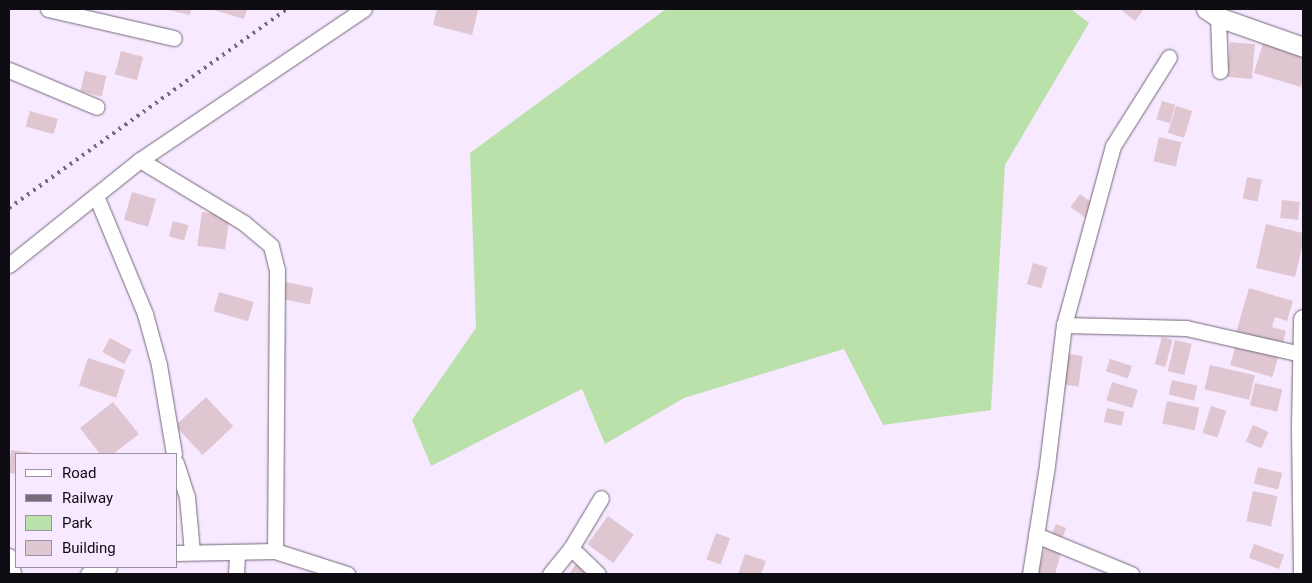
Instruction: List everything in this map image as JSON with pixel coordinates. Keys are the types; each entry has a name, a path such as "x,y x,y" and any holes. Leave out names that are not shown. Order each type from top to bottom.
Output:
{"street":[{"path":"48,9 174,38"},
{"path":"9,265 140,160 364,9"},
{"path":"1220,71 1212,13 1303,47"},
{"path":"1030,574 1047,464 1064,325 1113,146 1170,58"},
{"path":"9,70 97,107"},
{"path":"140,160 244,223 271,246 277,270 276,551"},
{"path":"96,196 145,314 159,365 174,453"},
{"path":"1303,319 1301,354 1303,574"},
{"path":"1064,325 1186,328 1301,354"},
{"path":"178,468 187,497 192,552"},
{"path":"550,574 571,548 600,498"},
{"path":"1036,535 1131,574"},
{"path":"571,548 598,574"},
{"path":"178,553 276,551 347,574"},
{"path":"236,574 237,552"},
{"path":"9,556 13,574"}],"green space":[{"path":"666,9 1071,9 1089,23 1005,165 991,410 883,425 844,349 684,398 605,444 582,389 431,466 412,420 476,328 470,153"}],"building":[{"path":"164,9 191,9 190,15"},
{"path":"211,9 247,9 244,19"},
{"path":"437,9 478,10 472,35 433,25"},
{"path":"1120,9 1144,9 1135,21"},
{"path":"1230,42 1255,44 1252,79 1227,77"},
{"path":"1263,43 1303,56 1301,87 1254,73"},
{"path":"121,51 143,57 137,80 115,74"},
{"path":"85,71 106,76 102,96 80,91"},
{"path":"1162,101 1175,105 1170,123 1156,119"},
{"path":"1176,106 1192,111 1184,138 1168,133"},
{"path":"30,111 58,119 53,134 26,126"},
{"path":"1159,137 1181,142 1176,167 1153,161"},
{"path":"1247,177 1262,180 1258,201 1243,199"},
{"path":"132,192 156,199 148,227 124,220"},
{"path":"1080,194 1095,205 1086,218 1071,207"},
{"path":"1282,200 1300,202 1298,220 1280,218"},
{"path":"202,212 230,216 225,250 197,246"},
{"path":"173,221 188,225 184,241 169,236"},
{"path":"1266,224 1303,233 1303,243 1295,277 1256,268"},
{"path":"1033,263 1047,267 1041,288 1027,284"},
{"path":"281,281 313,288 310,304 277,298"},
{"path":"1249,288 1293,301 1287,321 1275,317 1272,327 1286,331 1282,347 1236,333"},
{"path":"219,292 254,302 248,321 213,311"},
{"path":"1162,337 1173,340 1165,367 1155,364"},
{"path":"110,338 132,350 124,364 102,352"},
{"path":"1175,340 1192,344 1184,375 1168,371"},
{"path":"1237,341 1279,353 1272,377 1230,365"},
{"path":"1062,353 1083,356 1078,387 1058,384"},
{"path":"88,358 125,370 116,398 79,386"},
{"path":"1110,359 1132,366 1128,378 1106,371"},
{"path":"1210,365 1255,375 1249,400 1204,389"},
{"path":"1172,380 1197,386 1194,400 1169,395"},
{"path":"1112,382 1138,390 1132,408 1106,400"},
{"path":"1255,383 1282,389 1277,412 1250,405"},
{"path":"206,397 233,426 203,455 175,426"},
{"path":"1167,401 1199,408 1194,430 1162,423"},
{"path":"113,402 139,434 114,453 99,453 80,428"},
{"path":"1211,406 1226,411 1218,438 1202,433"},
{"path":"1107,408 1125,412 1121,426 1104,422"},
{"path":"1253,425 1269,432 1261,448 1246,441"},
{"path":"11,450 34,453 15,453 15,474 9,473"},
{"path":"1258,467 1282,473 1278,490 1254,483"},
{"path":"1253,491 1277,496 1271,527 1247,521"},
{"path":"608,516 634,535 613,563 587,544"},
{"path":"1056,524 1066,528 1061,540 1051,536"},
{"path":"716,533 730,538 721,564 706,559"},
{"path":"1254,544 1284,555 1279,569 1249,558"},
{"path":"1045,547 1061,552 1055,574 1037,574"},
{"path":"745,554 766,561 761,574 738,574"},
{"path":"576,564 591,574 569,574"}],"railway":[{"path":"9,208 287,9"}]}
